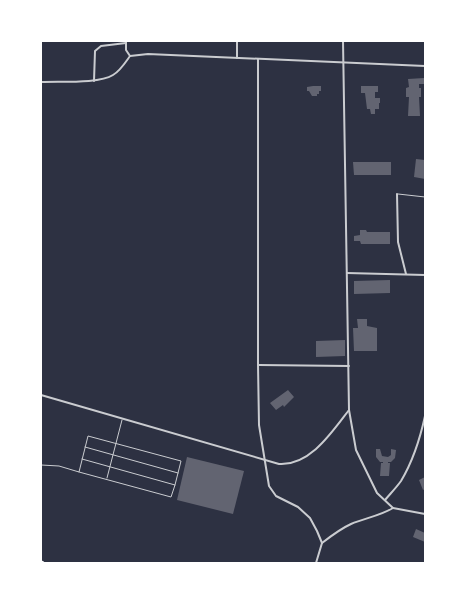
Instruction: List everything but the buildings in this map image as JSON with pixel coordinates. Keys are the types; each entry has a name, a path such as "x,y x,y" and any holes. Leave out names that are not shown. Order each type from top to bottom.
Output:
{"street":[{"path":"237,41 237,58"},
{"path":"344,41 349,410 356,450 376,493 393,508 425,514"},
{"path":"94,81 95,51 101,46 126,42 126,50 130,56"},
{"path":"41,82 94,81 113,76 124,65 130,56 148,54 425,66"},
{"path":"258,59 259,424 269,486 276,496 298,507 310,518 322,543"},
{"path":"397,194 398,242 406,274"},
{"path":"347,273 425,275"},
{"path":"258,365 349,366"},
{"path":"41,395 215,446 279,464 289,465 312,453 329,437 349,410"},
{"path":"385,500 400,481 413,456 425,416"},
{"path":"316,563 322,543 337,532 352,524 384,514 393,508"}],"lane":[{"path":"397,194 425,197"},
{"path":"106,479 123,419"},
{"path":"41,465 59,466 79,472 171,497 181,461 88,436 79,472"},
{"path":"85,447 178,473"},
{"path":"82,459 175,485"}]}
